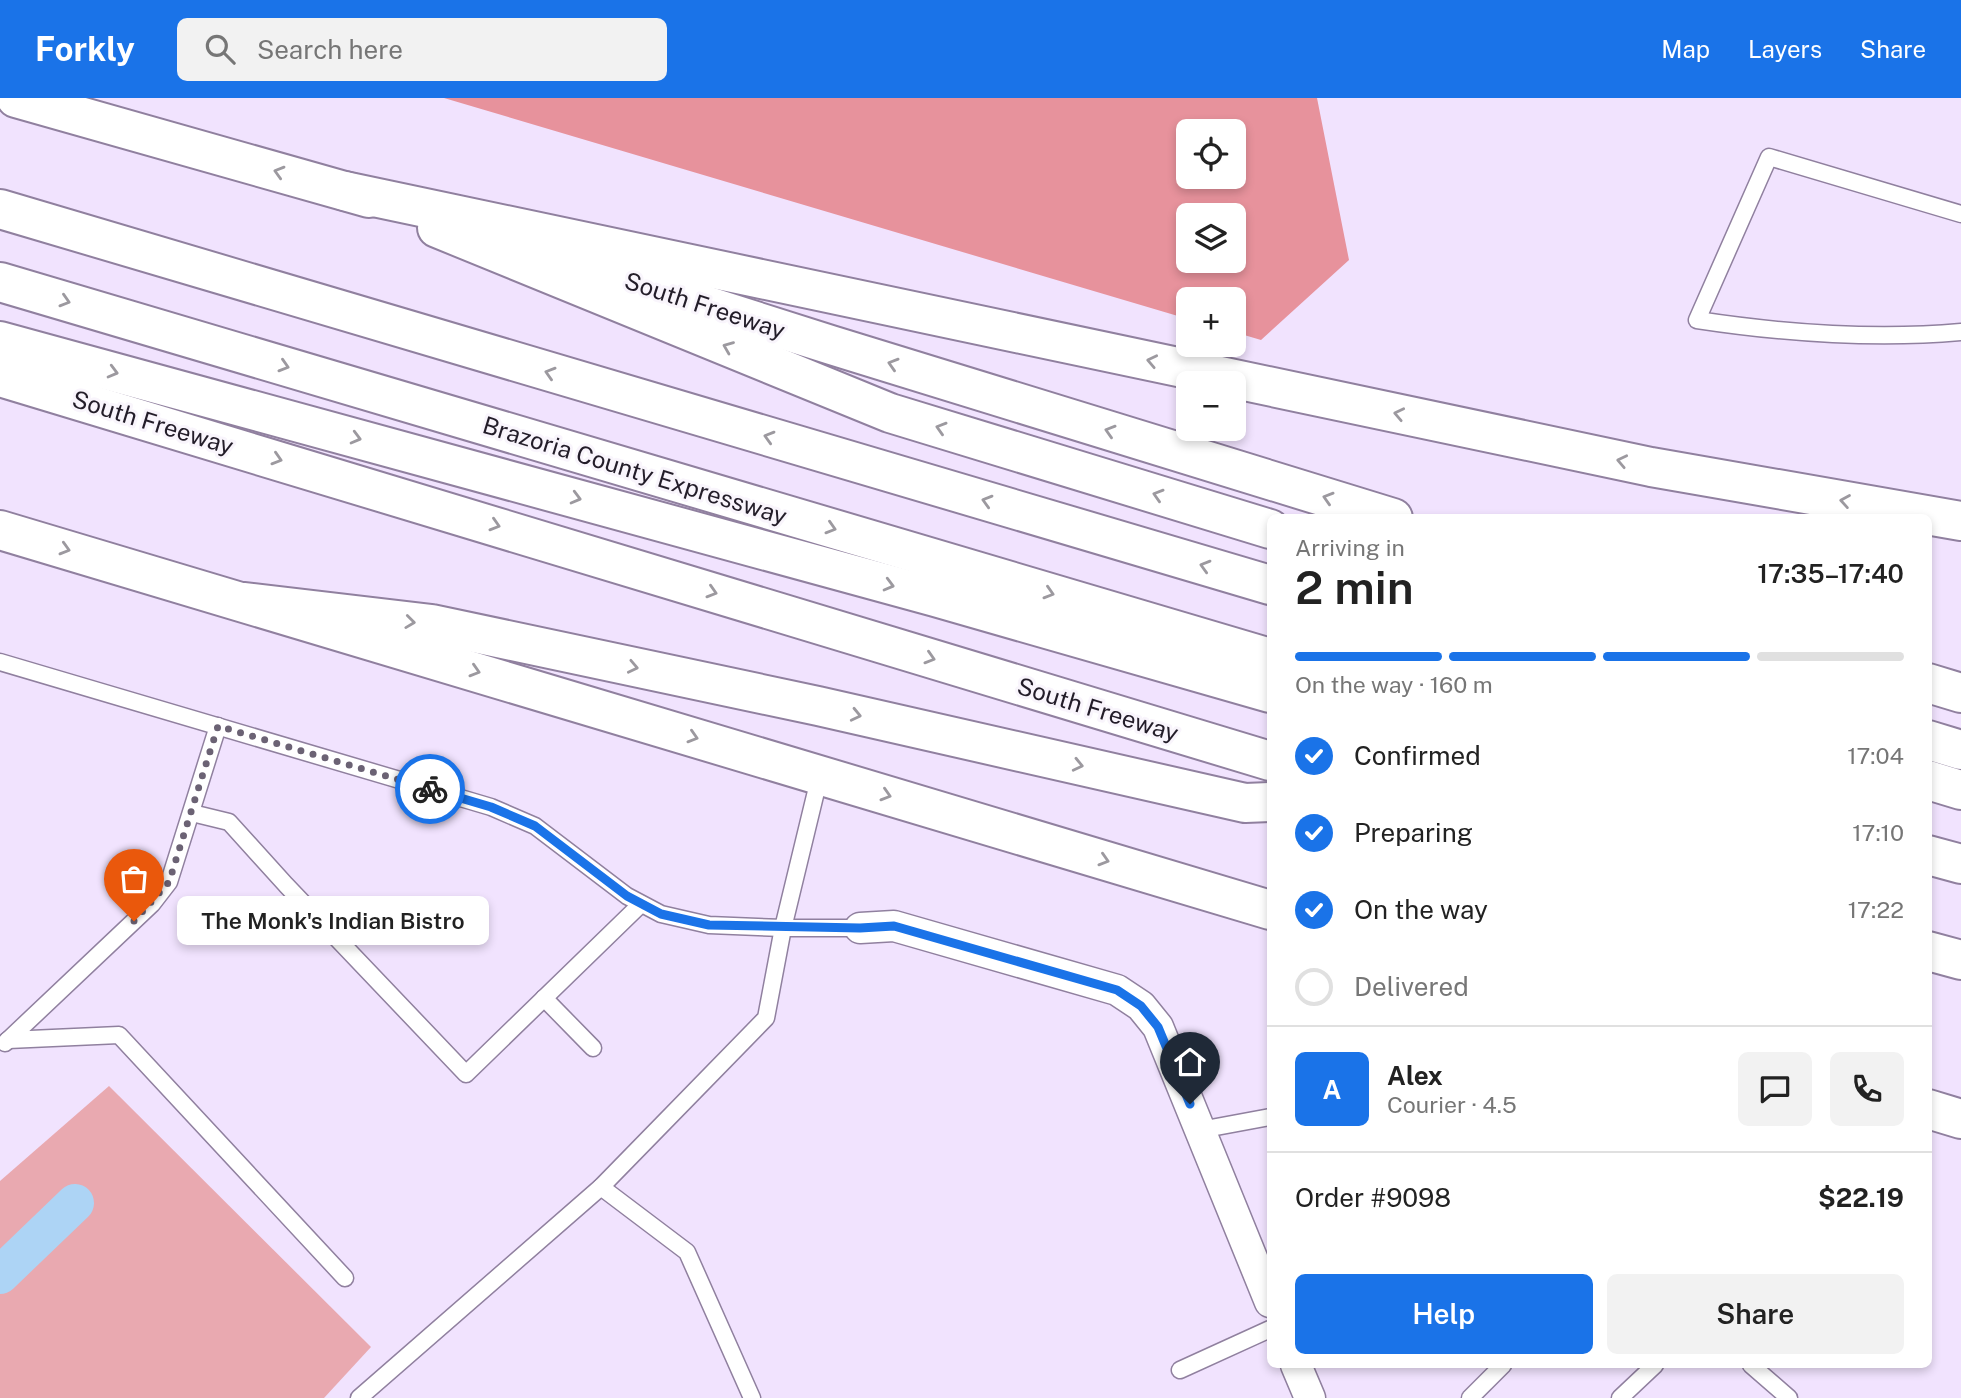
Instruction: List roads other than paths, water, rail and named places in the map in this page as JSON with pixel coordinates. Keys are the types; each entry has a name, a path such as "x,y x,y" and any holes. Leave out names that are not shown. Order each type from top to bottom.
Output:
{"main road":[{"name":"South Freeway","path":"16,98 345,191 831,345 1380,514"},
{"path":"345,191 1651,467 1921,514"},
{"path":"345,191 890,413 1267,528"},
{"path":"0,209 1267,584"},
{"name":"Brazoria County Expressway","path":"0,282 1267,657"},
{"path":"0,341 816,564 1267,692"},
{"name":"South Freeway","path":"0,377 1267,760"},
{"path":"1932,516 1961,521"},
{"path":"0,530 1267,909"},
{"path":"245,602 432,624 804,703 1245,803 1267,802"},
{"path":"1932,684 1961,693"},
{"path":"1932,741 1961,750"},
{"path":"1932,781 1961,790"},
{"path":"1932,856 1961,864"},
{"path":"1932,952 1961,960"},
{"path":"1932,1110 1961,1119"}],"street":[{"path":"860,928 894,926 1117,990 1141,1006 1158,1027 1267,1295"},
{"path":"1297,1368 1310,1398"}],"lane":[{"path":"1961,214 1769,157 1697,320 1765,330 1918,336 1961,332"},
{"path":"0,662 491,807 535,826 583,865 641,904 661,914 709,925 860,928"},
{"path":"4,1044 169,882 218,726"},
{"path":"359,1398 601,1187 766,1018 783,928 820,775"},
{"path":"192,813 229,822 466,1074 641,904"},
{"path":"544,998 593,1048"},
{"path":"4,1044 119,1035 345,1278"},
{"path":"1200,1130 1267,1118"},
{"path":"601,1187 687,1252 751,1398"},
{"path":"1180,1370 1267,1330"},
{"path":"1469,1398 1500,1368"},
{"path":"1619,1398 1652,1368"},
{"path":"1754,1368 1789,1398"}],"waterway":[{"path":"0,1275 75,1203"}],"place":[{"name":"The Monk's Indian Bistro","path":"134,921"}]}
